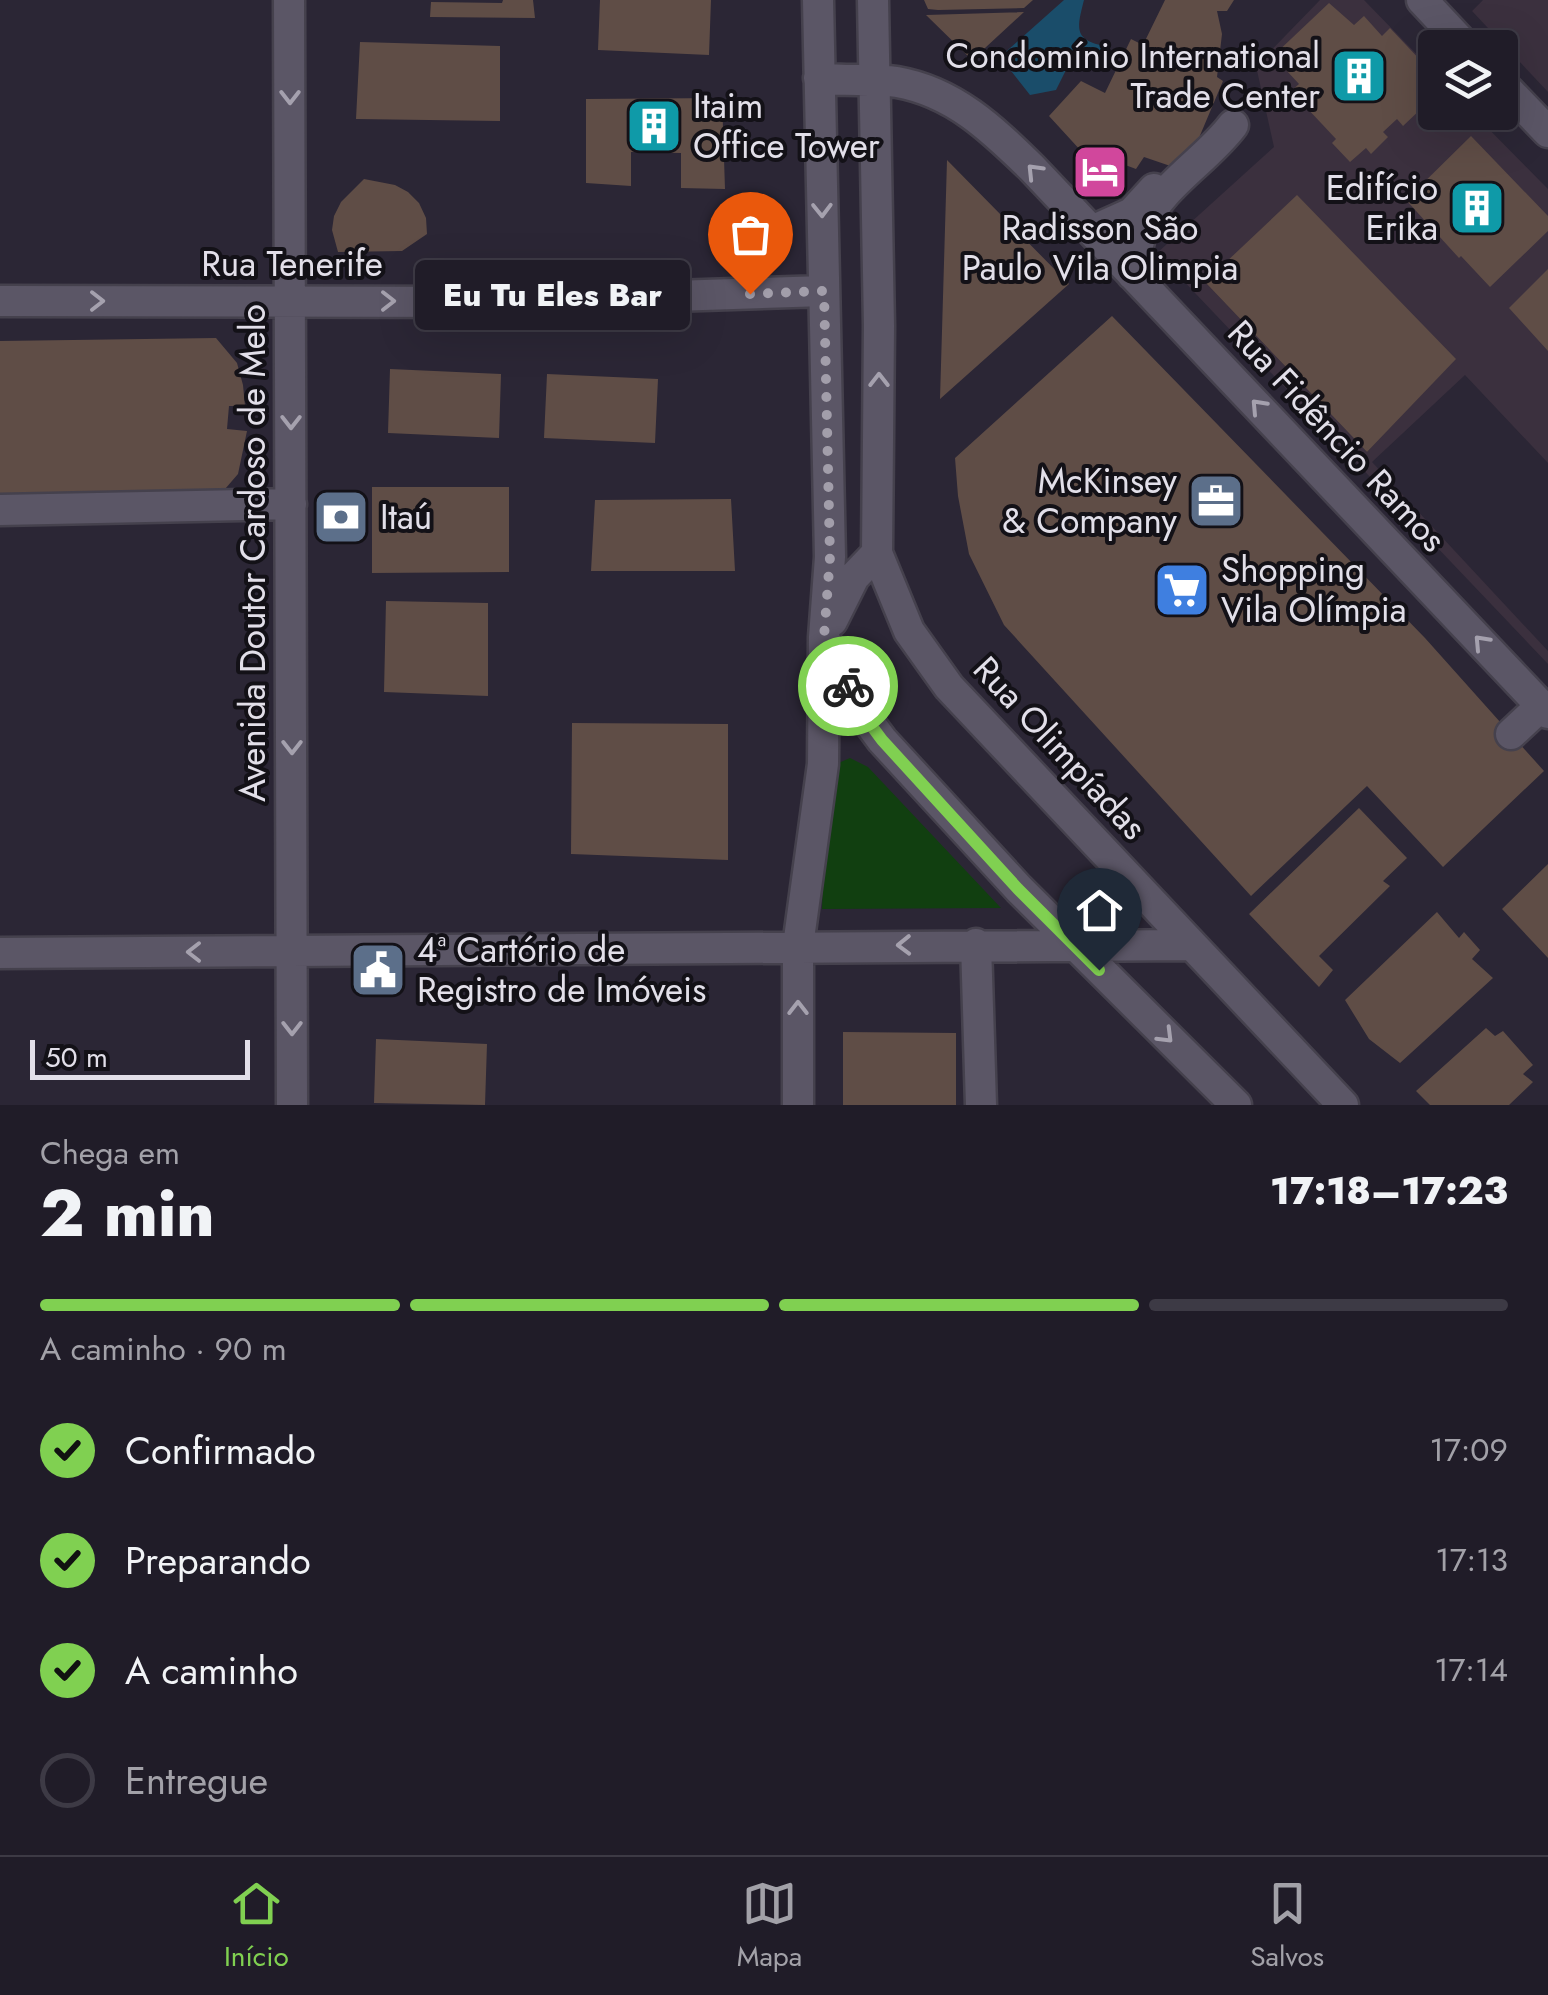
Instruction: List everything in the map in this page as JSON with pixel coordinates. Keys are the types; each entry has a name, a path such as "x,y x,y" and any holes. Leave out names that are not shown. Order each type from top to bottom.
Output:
{"street":[{"name":"Avenida Doutor Cardoso de Melo","path":"290,0 292,1105"},
{"path":"798,1105 798,946 823,764 824,637 830,557 818,0"},
{"path":"824,637 854,577 877,553 879,326 873,0"},
{"path":"1422,0 1450,30"},
{"name":"Rua Fidêncio Ramos","path":"820,78 900,82 950,100 979,117 1092,231 1545,710"},
{"path":"1518,101 1548,132"},
{"path":"1092,231 1132,213 1203,138 1232,125 1144,224 1132,274"},
{"name":"Rua Tenerife","path":"0,301 491,302 824,291"},
{"path":"0,510 291,504"},
{"name":"Rua Olimpíadas","path":"877,553 909,631 948,687 1343,1105"},
{"path":"824,637 862,713 882,740 1072,944 1236,1105"},
{"path":"1511,734 1545,710"},
{"path":"823,764 838,736 862,732 882,740"},
{"path":"976,944 981,1105"},
{"path":"0,953 1191,945"}],"shaded area":[{"path":"1320,0 1364,0 1418,56 1418,130 1490,130 1548,189 1548,463 1465,375 1372,462 1548,651 1548,664 1157,253 1274,147 1256,66","holes":["1205,282 1455,359 1367,452"]},
{"path":"1483,0 1548,0 1548,92 1518,60 1518,30 1490,30 1472,11"}],"green space":[{"path":"850,758 868,767 1001,908 822,909 827,768"}],"water":[{"path":"1064,0 1084,0 1082,36 1105,46 1112,54 1111,64 1097,72 1085,64 1069,64 1056,90 1030,95 1000,57"}],"building":[{"path":"533,0 535,18 430,17 431,2"},
{"path":"600,0 711,0 709,55 598,50"},
{"path":"924,0 1033,0 1024,8 938,10 928,9"},
{"path":"1165,0 1234,0 1227,11 1217,11 1222,34 1217,77 1223,81 1185,171 1144,157 1136,169 1101,156 1093,164 1049,116 1081,81 1105,93 1131,39 1143,45"},
{"name":"Condomínio International Trade Center","path":"1329,3 1354,25 1364,16 1382,36 1390,28 1418,58 1418,112 1403,126 1397,119 1383,132 1388,137 1371,154 1366,148 1350,162 1332,143 1336,139 1291,91 1299,84 1273,56"},
{"path":"1024,12 972,60 926,15"},
{"path":"360,42 500,46 500,121 356,119"},
{"name":"Itaim Office Tower","path":"722,98 725,189 681,188 681,153 631,152 631,186 586,183 586,99"},
{"name":"Edifício Erika","path":"1471,136 1548,216 1548,231 1490,287 1406,200"},
{"path":"947,160 1069,284 940,399"},
{"path":"364,179 395,185 408,192 426,218 427,234 402,251 338,252 332,230 334,216 341,202"},
{"path":"1297,195 1456,359 1367,452 1205,282"},
{"path":"1548,269 1548,351 1509,308"},
{"name":"Shopping Vila Olímpia","path":"1112,316 1425,638 1544,771 1443,867 1367,786 1251,896 1004,625 969,554 955,458"},
{"path":"216,338 237,363 243,385 245,406 229,406 227,429 247,431 238,474 219,496 0,501 0,341"},
{"path":"390,369 501,374 499,438 388,433"},
{"path":"547,374 658,379 655,443 544,438"},
{"path":"372,487 509,487 509,572 372,573"},
{"path":"731,499 735,571 591,571 595,500"},
{"path":"386,601 488,603 488,696 384,692"},
{"path":"572,723 728,724 728,860 571,854"},
{"path":"1359,808 1407,858 1383,881 1390,886 1319,956 1333,970 1319,987 1249,914"},
{"path":"1548,864 1548,958 1502,909"},
{"path":"1437,912 1459,938 1464,932 1480,950 1472,959 1493,978 1400,1063 1369,1039 1345,1000"},
{"path":"1486,1028 1495,1036 1503,1031 1533,1065 1523,1074 1533,1082 1509,1105 1430,1105 1416,1091"},
{"path":"843,1032 956,1033 956,1105 843,1105"},
{"path":"376,1039 487,1044 485,1105 374,1103"}],"way so far":[{"path":"750,294 824,291 830,557 824,637 848,686"}],"place":[{"name":"Condomínio International Trade Center","path":"1359,76"},
{"name":"Itaim Office Tower","path":"654,126"},
{"name":"Radisson São Paulo Vila Olimpia","path":"1100,172"},
{"name":"Edifício Erika","path":"1477,208"},
{"name":"Eu Tu Eles Bar","path":"750,294"},
{"name":"McKinsey & Company","path":"1216,501"},
{"name":"Itaú","path":"341,517"},
{"name":"Shopping Vila Olímpia","path":"1182,590"},
{"name":"4ª Cartório de Registro de Imóveis","path":"378,970"}],"route":[{"path":"848,686 882,740 1018,889 1099,970"}]}
